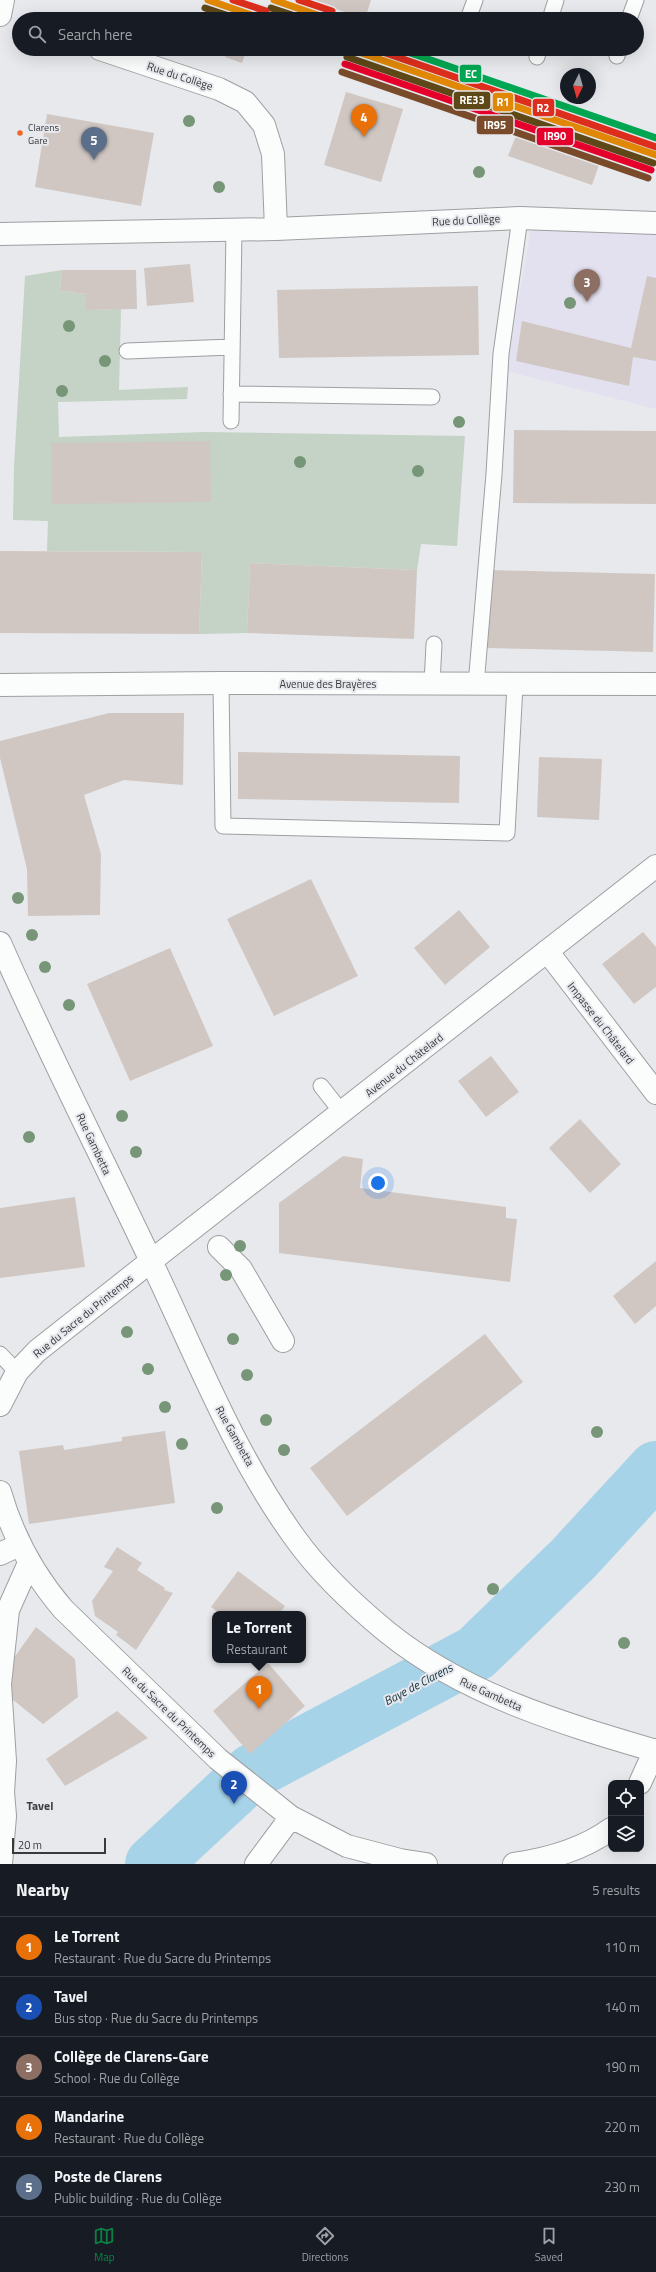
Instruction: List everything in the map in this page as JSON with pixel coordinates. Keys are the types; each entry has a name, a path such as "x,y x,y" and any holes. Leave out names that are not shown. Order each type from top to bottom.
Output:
{"street":[{"path":"0,15 3,0"},
{"name":"Rue du Collège","path":"121,56 219,89 245,102 264,125 273,154 276,229"},
{"name":"Rue du Collège","path":"0,234 276,229 520,218 656,223"},
{"name":"Avenue des Brayères","path":"0,685 221,683 476,685 656,684"},
{"name":"Avenue du Châtelard","path":"151,1261 343,1114 656,866"},
{"name":"Rue Gambetta","path":"0,943 151,1261 207,1386 272,1503 295,1539 335,1586 388,1632 461,1682 510,1703 586,1730 656,1750"},
{"name":"Impasse du Châtelard","path":"547,952 656,1093"},
{"path":"219,1247 241,1269 283,1341"},
{"name":"Rue du Sacre du Printemps","path":"0,1405 17,1372 37,1351 151,1261"},
{"name":"Rue du Sacre du Printemps","path":"0,1492 16,1554 63,1609 218,1759 290,1817 348,1846 400,1860 426,1864"},
{"path":"1,1864 5,1816 2,1787 5,1761 0,1684 16,1554"},
{"path":"641,1780 656,1750"},
{"path":"256,1864 290,1817"},
{"path":"514,1864 561,1854 593,1842 608,1831"}],"lane":[{"path":"471,12 475,0"},
{"path":"552,12 556,0"},
{"path":"632,12 636,0"},
{"path":"476,685 494,474 501,354 520,218"},
{"path":"231,421 234,230"},
{"path":"126,351 232,347"},
{"path":"231,394 432,397"},
{"path":"432,684 434,644"},
{"path":"221,683 222,826 507,833 515,685"},
{"path":"321,1086 343,1114"},
{"path":"0,1354 17,1372"}],"shaded area":[{"path":"531,229 656,232 656,409 506,371"}],"green space":[{"path":"62,270 60,291 86,294 86,310 121,309 119,390 188,387 187,399 58,402 59,437 204,432 465,436 457,546 421,544 417,570 250,563 247,633 199,634 202,552 47,551 48,521 13,520 14,467 25,276"}],"building":[{"path":"310,0 371,0 367,12 345,12"},
{"path":"225,56 244,56 242,63"},
{"path":"346,92 403,109 381,182 324,165"},
{"path":"47,114 154,133 141,206 35,187"},
{"path":"517,133 600,162 592,185 508,156"},
{"path":"190,264 194,302 147,306 144,268"},
{"path":"62,270 136,270 137,309 86,310 86,294 60,291"},
{"path":"647,276 656,278 656,361 633,357 629,386 516,361 522,321 631,348"},
{"path":"478,286 479,355 279,358 277,290"},
{"path":"514,430 656,431 656,504 513,503"},
{"path":"210,441 211,502 51,504 51,443"},
{"path":"0,551 202,552 199,634 0,633"},
{"path":"250,563 417,570 414,639 247,633"},
{"path":"489,570 655,574 653,652 487,648"},
{"path":"109,713 184,713 183,785 124,780 84,795 101,854 100,915 28,916 27,869 0,758 0,741"},
{"path":"238,752 460,756 459,803 238,799"},
{"path":"539,757 602,759 599,820 537,817"},
{"path":"311,879 358,976 274,1016 227,919"},
{"path":"459,910 490,947 445,985 414,948"},
{"path":"643,932 656,947 656,987 634,1004 602,964"},
{"path":"170,948 213,1046 130,1081 87,984"},
{"path":"491,1056 519,1092 486,1117 458,1081"},
{"path":"580,1119 621,1164 590,1193 549,1148"},
{"path":"343,1156 363,1159 360,1188 506,1207 506,1218 517,1219 510,1282 279,1253 279,1203"},
{"path":"75,1197 85,1267 0,1278 0,1208"},
{"path":"656,1261 656,1306 635,1324 613,1296"},
{"path":"485,1334 523,1382 347,1516 310,1468"},
{"path":"165,1431 175,1503 29,1524 19,1451 63,1445 64,1450 122,1441 122,1437"},
{"path":"117,1547 142,1563 137,1570 165,1588 164,1590 173,1593 136,1650 116,1635 118,1632 95,1616 92,1601 113,1571 104,1567"},
{"path":"238,1571 285,1606 281,1611 216,1611 211,1607"},
{"path":"36,1627 75,1659 78,1697 43,1724 7,1695 8,1666"},
{"path":"268,1663 305,1706 250,1754 213,1711"},
{"path":"117,1711 148,1738 65,1786 46,1759"}],"waterway":[{"name":"Baye de Clarens","path":"153,1864 252,1772 476,1653 573,1559 656,1469"}],"transit line":[{"name":"R1","path":"208,0 243,12"},
{"name":"R2","path":"233,0 266,11"},
{"name":"R1","path":"274,0 309,12"},
{"name":"R2","path":"299,0 332,11"},
{"name":"RE33","path":"205,8 217,12"},
{"name":"RE33","path":"271,8 283,12"},
{"name":"R1","path":"370,56 656,155"},
{"name":"R2","path":"394,56 656,147"},
{"name":"EC","path":"419,56 656,138"},
{"name":"RE33","path":"347,57 653,163"},
{"name":"IR90","path":"345,64 651,170"},
{"name":"IR95","path":"342,72 648,178"}],"place":[{"name":"Clarens Gare","path":"20,133"},
{"name":"Mandarine","path":"364,137"},
{"name":"Poste de Clarens","path":"94,160"},
{"name":"Collège de Clarens-Gare","path":"587,302"},
{"name":"Le Torrent","path":"259,1709"},
{"name":"Tavel","path":"234,1804"}],"district":[{"name":"Tavel","path":"40,1805"}]}
